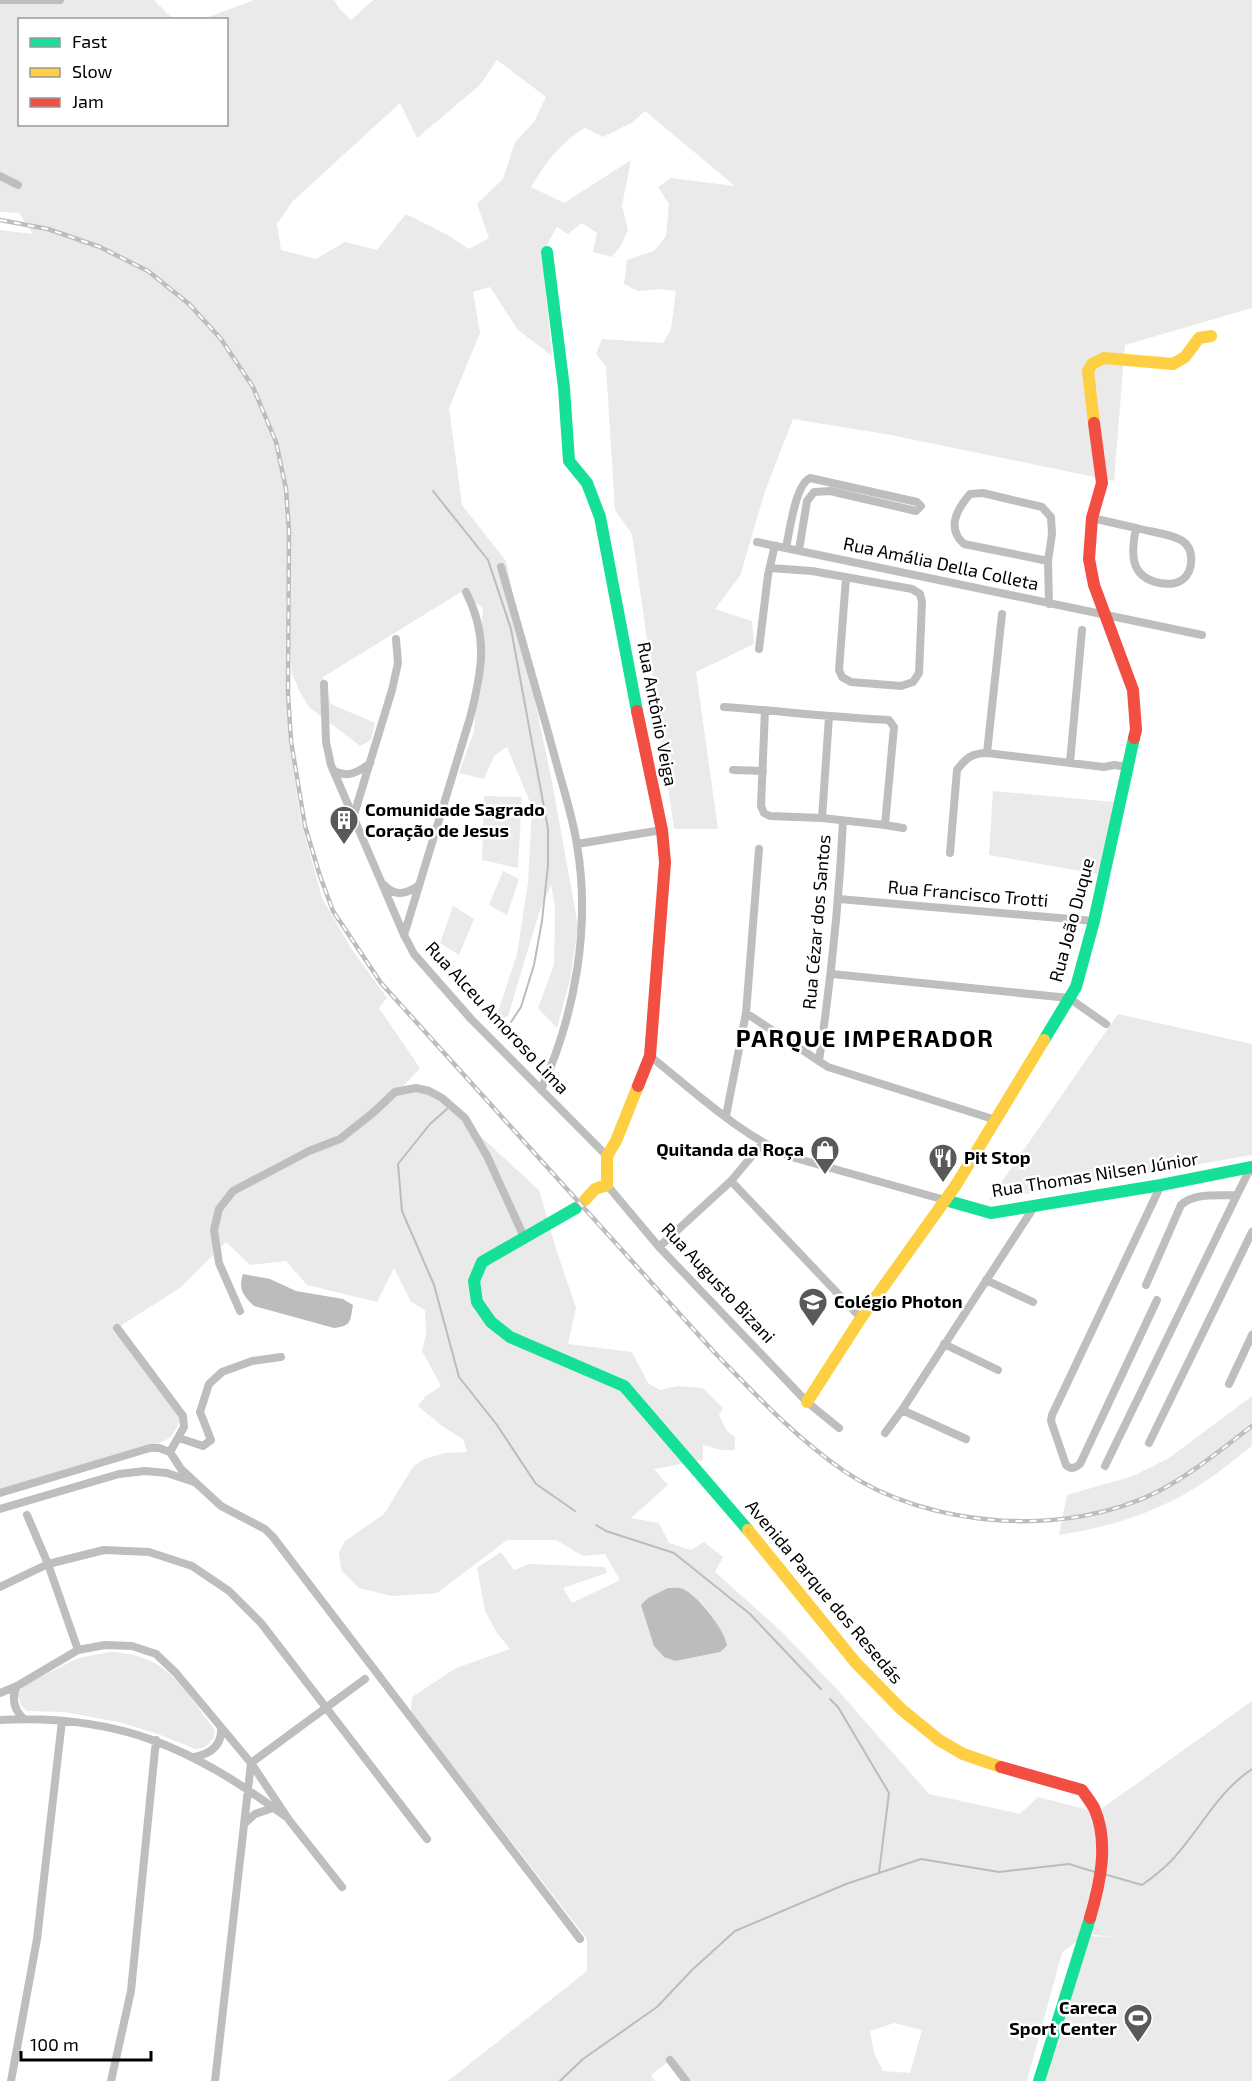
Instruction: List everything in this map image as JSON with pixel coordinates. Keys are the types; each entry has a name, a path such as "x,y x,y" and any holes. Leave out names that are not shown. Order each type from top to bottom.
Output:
{"street":[{"path":"0,0 60,0"},
{"path":"0,176 18,185"},
{"name":"Rua Antônio Veiga","path":"547,252 564,388 569,461 587,483 600,517 662,830 665,862 650,1056 616,1141 607,1156 607,1185"},
{"name":"Rua João Duque","path":"807,1402 861,1318 945,1200 1076,987 1094,921 1136,730 1133,690 1104,615 1094,585 1089,559 1092,518 1100,489 1101,472 1087,378 1092,364 1104,358 1178,363 1184,359 1199,338 1211,336"},
{"path":"759,649 774,549 782,547 805,480 810,478 917,502 921,506 916,512 830,491 814,492 807,501 799,550"},
{"path":"1048,561 964,544 955,533 954,524 959,507 970,494 983,493 1042,507 1051,518 1052,534 1048,561 1049,604"},
{"path":"1092,518 1136,528 1176,538 1187,545 1192,558 1186,576 1182,580 1174,584 1164,584 1140,574 1134,561 1133,544 1136,528"},
{"name":"Rua Amália Della Colleta","path":"758,542 1202,635"},
{"path":"501,567 577,844 581,888 581,929 566,1025 555,1060 541,1090"},
{"path":"770,567 812,571 912,589 920,594 922,602 919,673 913,682 901,686 850,682 842,677 839,670 846,578"},
{"path":"404,935 478,689 482,664 480,628 476,611 466,592"},
{"path":"987,753 1002,614"},
{"path":"1071,763 1082,630"},
{"path":"353,818 392,690 398,663 396,639"},
{"name":"Rua Alceu Amoroso Lima","path":"324,684 326,742 333,770 414,954 471,1019 607,1156"},
{"path":"724,707 828,717 889,720 892,723 885,825"},
{"path":"765,710 761,806 765,813 770,816 822,818 903,828"},
{"path":"822,818 828,717"},
{"path":"950,853 957,770 965,759 976,753 1126,771"},
{"path":"333,770 338,773 352,774 360,771 370,762"},
{"path":"734,770 763,771"},
{"name":"Rua Cézar dos Santos","path":"819,1060 832,974 843,821"},
{"path":"577,844 662,830"},
{"path":"726,1116 746,1013 759,849"},
{"path":"381,881 395,893 405,894 419,884"},
{"name":"Rua Francisco Trotti","path":"839,900 1094,921"},
{"path":"832,974 1069,998 1106,1024"},
{"path":"746,1013 828,1067 996,1120"},
{"path":"650,1056 762,1144 795,1158 945,1200"},
{"path":"240,1311 219,1263 214,1230 219,1209 233,1191 309,1151 340,1139 395,1092 416,1088 429,1091 442,1098 465,1118 487,1156 525,1239"},
{"path":"659,1247 730,1180 762,1144"},
{"path":"1105,1466 1251,1167"},
{"name":"Rua Thomas Nilsen Júnior","path":"945,1200 991,1213 1161,1185 1251,1167"},
{"path":"730,1180 861,1318"},
{"name":"Avenida Parque dos Resedás","path":"607,1185 595,1189 580,1204 525,1239 482,1262 474,1281 477,1302 490,1322 510,1337 624,1386 732,1511 836,1640 901,1709 939,1740 963,1754 1082,1790 1097,1812 1102,1845 1093,1910 1039,2081"},
{"name":"Rua Augusto Bizani","path":"607,1185 659,1247 807,1402 838,1428"},
{"path":"1157,1300 1080,1464 1069,1468 1066,1465 1052,1415 1161,1185"},
{"path":"1146,1285 1181,1206 1187,1199 1237,1195"},
{"path":"885,1433 1034,1207"},
{"path":"1149,1443 1252,1232"},
{"path":"986,1280 1033,1302"},
{"path":"117,1328 183,1416 184,1427 170,1452"},
{"path":"1229,1384 1252,1335"},
{"path":"944,1344 998,1370"},
{"path":"179,1438 203,1446 211,1440 200,1412 208,1384 222,1372 252,1361 281,1357"},
{"path":"902,1410 966,1439"},
{"path":"0,1493 150,1448 170,1452 181,1469 221,1506 265,1529 273,1537 580,1939"},
{"path":"0,1509 119,1474 167,1473 199,1484"},
{"path":"27,1515 48,1564 78,1650"},
{"path":"0,1587 48,1564 104,1550 149,1552 192,1566 229,1591 261,1623 427,1839"},
{"path":"0,1693 17,1686 78,1650 114,1645 132,1646 156,1654 176,1673 251,1762 290,1820 342,1887"},
{"path":"216,2081 251,1762 365,1679"},
{"path":"17,1686 14,1704 24,1719"},
{"path":"0,1720 62,1721 117,1728 156,1740 194,1757 249,1790 290,1820"},
{"path":"11,2081 37,1939 62,1721"},
{"path":"194,1757 206,1754 215,1748 221,1738 221,1728"},
{"path":"111,2081 131,1991 156,1740"},
{"path":"245,1823 255,1814 273,1808"},
{"path":"670,2060 686,2081"}],"shaded area":[{"path":"0,0 154,0 172,18 18,18 18,126 228,126 228,18 206,18 254,0 334,0 351,20 373,0 1252,0 1252,308 1125,345 1114,481 891,435 793,419 765,491 740,576 715,609 752,621 754,644 696,672 718,829 674,829 632,534 615,510 606,366 596,354 602,339 663,343 671,329 676,291 659,289 638,291 624,284 627,260 654,251 666,236 669,204 658,187 671,178 735,186 645,111 633,122 603,137 585,128 560,147 542,170 531,187 564,203 631,160 622,206 628,230 622,244 612,257 593,252 597,233 582,223 568,234 557,227 542,253 552,356 518,330 490,287 473,292 480,333 449,408 462,505 506,561 552,782 578,926 570,980 557,1028 538,1008 554,965 555,907 551,885 539,913 508,1016 494,1024 517,954 528,883 532,807 507,747 494,756 484,779 459,773 474,731 483,608 461,592 323,677 331,704 375,723 371,740 360,746 309,707 300,692 292,674 286,595 288,736 301,821 322,898 351,948 387,998 379,1008 420,1068 400,1090 418,1090 440,1099 539,1190 576,1308 568,1344 632,1352 648,1383 660,1390 678,1386 703,1388 723,1408 719,1415 727,1431 735,1437 735,1450 721,1450 703,1445 703,1460 654,1469 668,1485 631,1518 659,1523 669,1543 691,1550 704,1542 723,1557 715,1572 780,1630 834,1686 929,1794 1020,1814 1038,1797 1097,1812 1252,1701 1252,2081 1045,2081 1089,1936 1114,1937 1086,1934 1062,1953 1027,2081 686,2081 670,2060 651,2075 655,2081 448,2081 587,1971 587,1939 411,1712 412,1697 456,1668 510,1649 497,1633 485,1611 477,1568 501,1552 514,1570 530,1564 605,1567 607,1573 563,1588 572,1603 620,1580 605,1554 583,1556 556,1540 507,1540 437,1593 392,1596 359,1588 341,1570 339,1552 345,1541 384,1514 413,1467 424,1459 445,1453 467,1452 463,1439 442,1426 418,1406 426,1396 441,1386 422,1351 426,1334 425,1310 411,1302 394,1268 377,1302 307,1285 286,1261 250,1265 226,1242 180,1288 117,1328 183,1416 171,1437 150,1448 0,1493 0,230 33,234 19,213 0,212","holes":["497,60 546,97 534,122 515,142 503,179 477,204 489,238 469,249 446,234 406,214 377,250 345,242 316,259 281,250 277,224 292,202 400,103 417,138 480,85","894,2023 922,2030 910,2073 883,2071 874,2053 870,2031"]},
{"path":"993,791 1114,802 1103,875 989,855"},
{"path":"484,796 522,797 518,868 482,860"},
{"path":"503,871 519,879 507,915 489,905"},
{"path":"453,906 474,919 459,955 440,943"},
{"path":"1118,1014 1252,1044 1252,1155 989,1200"},
{"path":"243,1274 270,1279 296,1291 343,1299 353,1305 349,1322 344,1326 334,1328 254,1306 243,1292 241,1284"},
{"path":"1252,1396 1252,1446 1219,1472 1173,1501 1155,1509 1117,1522 1059,1535 1067,1495 1133,1476 1169,1458"},
{"path":"668,1588 683,1589 696,1598 722,1632 727,1646 720,1652 675,1661 664,1657 654,1646 641,1605 648,1598"},
{"path":"110,1652 130,1654 146,1659 160,1666 172,1676 215,1730 214,1738 209,1744 195,1749 119,1722 64,1712 27,1711 21,1705 18,1695 23,1686 78,1658"}],"waterway":[{"path":"433,491 488,560 511,629 548,829 548,865 542,921 534,965 521,1007 511,1022"},
{"path":"447,1109 430,1124 398,1164 402,1211 434,1285 459,1377 497,1425 536,1484 575,1511"},
{"path":"596,1525 606,1531 674,1553 750,1614 821,1689"},
{"path":"830,1699 838,1707 889,1793 879,1873"},
{"path":"1104,1874 1142,1885 1171,1861 1218,1801 1252,1769"},
{"path":"560,2081 583,2059 657,2007 692,1970 735,1931 846,1884 921,1859 999,1872 1069,1864 1095,1872"}],"railway":[{"path":"0,220 48,229 100,247 148,271 189,304 221,339 253,387 276,442 286,489 289,531 288,693 291,741 305,826 333,911 381,983 714,1352 776,1415 826,1458 878,1490 916,1505 957,1515 999,1520 1042,1521 1083,1516 1123,1506 1159,1491 1207,1460 1252,1426"}],"traffic: fast":[{"path":"547,252 564,388 569,461 587,483 600,517 637,711"},
{"path":"1044,1040 1076,987 1094,921 1134,738"},
{"path":"945,1200 991,1213 1161,1185 1252,1167"},
{"path":"576,1208 482,1262 474,1281 477,1302 491,1322 510,1337 624,1386 748,1530"},
{"path":"1039,2081 1090,1918"}],"traffic: slow":[{"path":"1094,423 1088,371 1092,364 1104,358 1173,364 1185,357 1199,338 1211,336"},
{"path":"807,1402 861,1318 956,1185 1044,1040"},
{"path":"585,1200 595,1189 607,1185 607,1156 616,1141 638,1086"},
{"path":"748,1530 856,1663 901,1709 939,1740 963,1754 1001,1767"}],"traffic: jam":[{"path":"1094,423 1102,483 1092,518 1089,559 1094,585 1133,690 1136,730 1134,738"},
{"path":"637,711 662,830 665,862 650,1056 638,1086"},
{"path":"1001,1767 1082,1790 1095,1810 1102,1836 1102,1864 1090,1918"}],"place":[{"name":"Comunidade Sagrado Coração de Jesus","path":"344,846"},
{"name":"Quitanda da Roça","path":"825,1176"},
{"name":"Pit Stop","path":"943,1184"},
{"name":"Colégio Photon","path":"813,1328"},
{"name":"Careca Sport Center","path":"1138,2044"}],"district":[{"name":"PARQUE IMPERADOR","path":"865,1039"}]}
